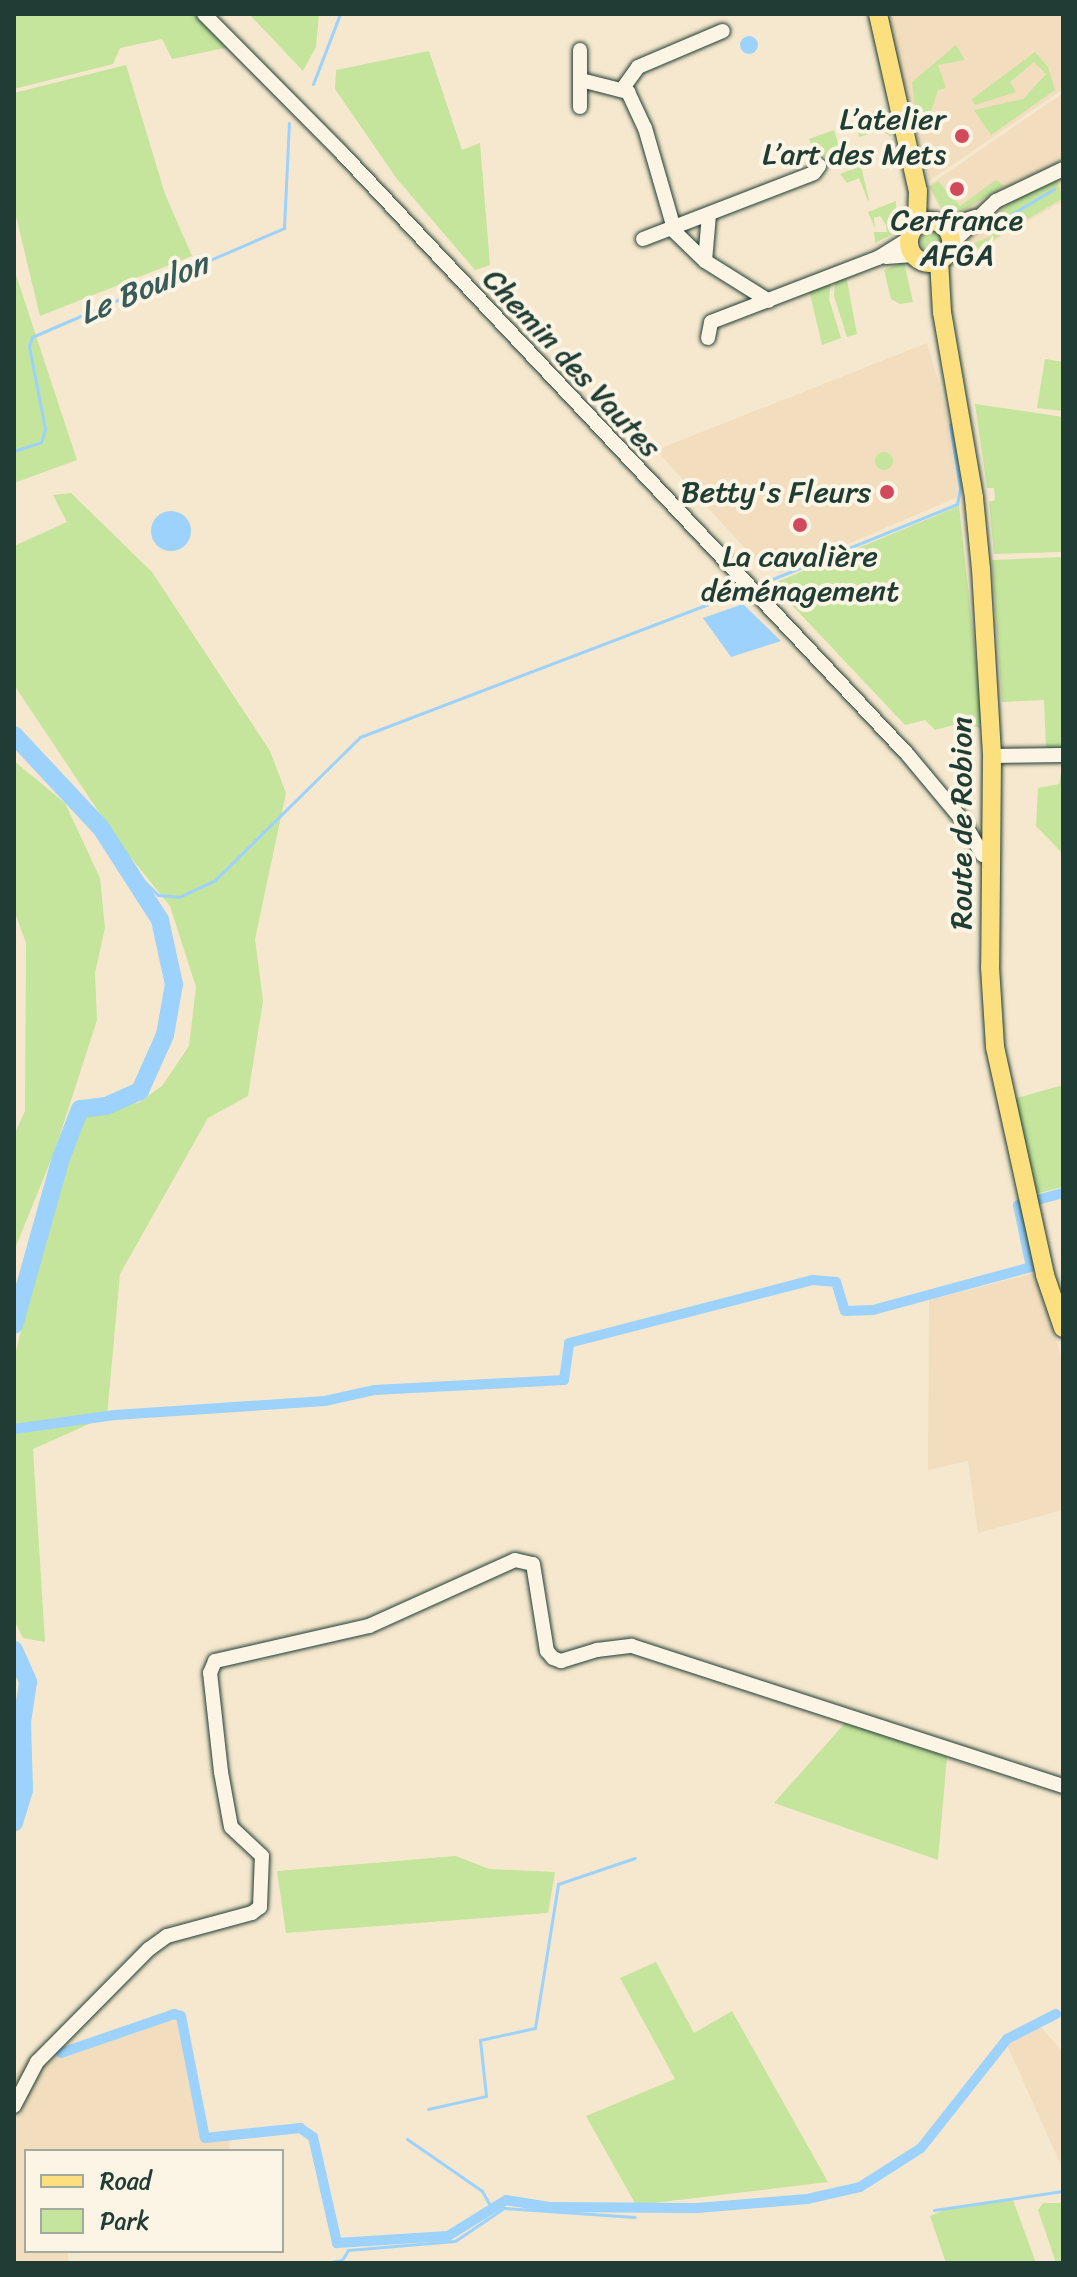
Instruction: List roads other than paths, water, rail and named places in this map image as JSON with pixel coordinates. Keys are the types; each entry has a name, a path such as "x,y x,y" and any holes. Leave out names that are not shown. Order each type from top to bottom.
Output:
{"main road":[{"name":"Route de Robion","path":"878,14 942,312 974,498 992,756 995,1047 1043,1266 1063,1328"}],"street":[{"name":"Chemin des Vautes","path":"204,14 341,152 908,755 956,811 983,855 991,859"},
{"path":"623,88 638,67 723,31"},
{"path":"580,50 580,107"},
{"path":"581,80 623,88"},
{"path":"623,88 645,128 674,229 705,261 769,301"},
{"path":"643,239 674,229 819,166"},
{"path":"708,338 711,322 928,242 975,217 1009,192 1063,169"},
{"path":"705,261 709,214"},
{"path":"992,756 1063,755"},
{"path":"14,2106 37,2062 149,1949 167,1936 252,1913 260,1907 262,1856 237,1838 231,1827 221,1772 210,1673 215,1661 369,1626 515,1560 533,1564 547,1651 553,1658 561,1661 597,1650 632,1646 1063,1786"}],"water":[{"path":"749,36 758,45 749,54 740,45"},
{"path":"171,511 185,517 191,531 185,545 171,551 157,545 151,531 157,517"},
{"path":"743,604 781,641 731,657 703,618"}],"waterway":[{"name":"Le Boulon","path":"313,84 340,14"},
{"name":"Le Boulon","path":"14,451 41,442 45,429 29,346 32,337 284,228 289,123"},
{"path":"998,222 1054,189"},
{"path":"770,580 957,504 960,488 950,425"},
{"path":"131,879 141,878 158,895 179,897 214,881 360,737 743,591"},
{"path":"14,735 101,828 160,920 174,984 165,1035 140,1091 106,1106 80,1109 61,1158 14,1325"},
{"path":"14,1429 115,1415 325,1401 374,1390 564,1380 569,1343 813,1280 836,1282 845,1311 873,1310 1031,1267 1018,1205 1063,1193"},
{"path":"14,1650 28,1682 22,1722 24,1790 14,1823"},
{"path":"428,2109 486,2096 480,2040 535,2028 558,1884 635,1858"},
{"path":"61,2053 174,2014 181,2016 205,2138 300,2128 313,2137 337,2243 448,2236 506,2200 549,2207 697,2208 807,2199 860,2187 921,2148 1007,2039 1056,2014"},
{"path":"407,2139 482,2191 492,2209"},
{"path":"934,2210 1063,2191"},
{"path":"324,2263 342,2260 348,2250 455,2241 504,2208 635,2217"}],"place":[{"name":"L’atelier L’art des Mets","path":"962,136"},
{"name":"Cerfrance AFGA","path":"957,189"},
{"name":"Betty's Fleurs","path":"887,492"},
{"name":"La cavalière déménagement","path":"800,525"}]}
